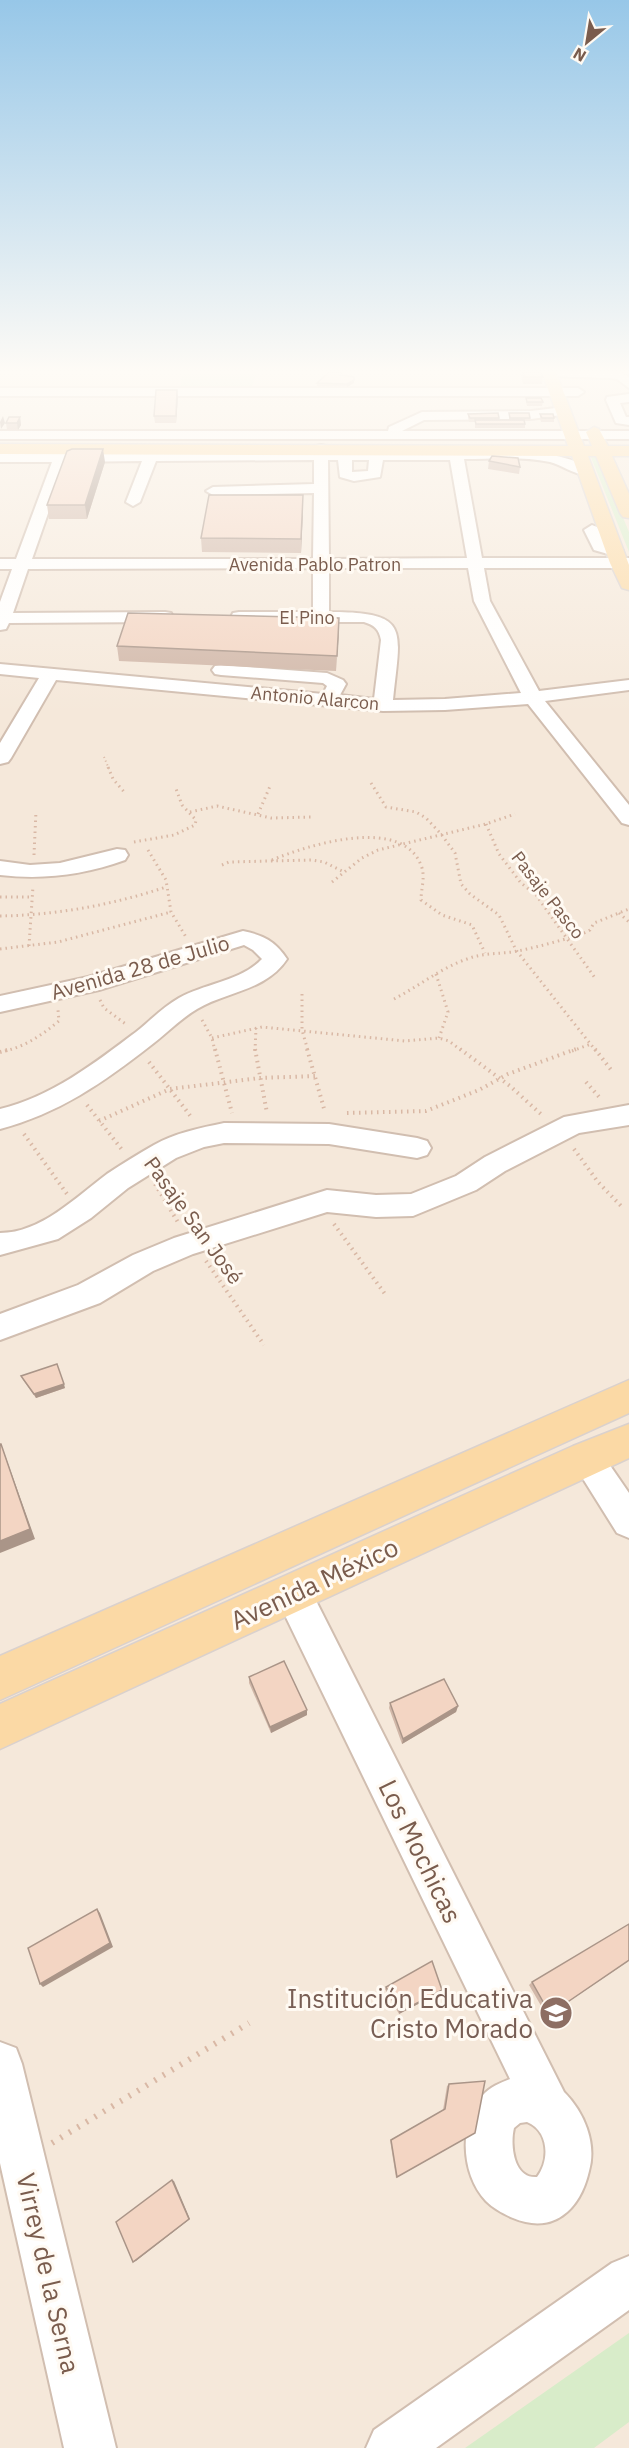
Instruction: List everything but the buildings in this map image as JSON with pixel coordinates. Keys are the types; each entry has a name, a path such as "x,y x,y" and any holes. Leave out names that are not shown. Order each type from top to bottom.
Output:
{"main road":[{"path":"591,486 624,568"},
{"path":"618,486 626,505"},
{"path":"596,498 626,505"},
{"name":"Avenida México","path":"0,1678 629,1396"},
{"name":"Avenida México","path":"0,1726 586,1458 629,1441"}],"street":[{"path":"50,486 1,621 180,617"},
{"path":"133,502 139,486"},
{"path":"461,486 482,601 533,698 629,819"},
{"path":"213,491 321,488 321,616"},
{"path":"592,530 600,547 624,568"},
{"name":"Avenida Pablo Patron","path":"554,569 594,560 624,568"},
{"name":"Avenida Pablo Patron","path":"0,564 20,568 624,568"},
{"name":"Avenida Pablo Patron","path":"0,573 20,568"},
{"name":"El Pino","path":"227,616 365,617 378,621 388,630 390,640 383,705"},
{"path":"116,663 161,666"},
{"name":"Antonio Alarcon","path":"0,669 383,705 463,705 629,685"},
{"path":"207,669 327,678 336,684 329,699"},
{"path":"1,758 50,674"},
{"path":"0,868 35,872 68,869 94,864 117,855"},
{"name":"Avenida 28 de Julio","path":"0,1004 91,984 243,938 255,940 266,946 275,959 270,967 255,976 192,1001 74,1088 6,1118"},
{"path":"0,1327 89,1294 143,1263 194,1243 327,1201 376,1206 413,1205 466,1183 495,1164 573,1124 629,1115"},
{"path":"0,1244 48,1231 81,1210 118,1181 166,1151 199,1138 224,1133 272,1134 328,1127 417,1148"},
{"path":"586,1458 629,1522"},
{"name":"Los Mochicas","path":"293,1593 548,2108"},
{"name":"Virrey de la Serna","path":"0,2064 90,2448"},
{"path":"392,2448 629,2280"}],"path":[{"path":"104,757 113,779 125,793"},
{"path":"370,783 386,807 416,812 426,818 441,834 455,854 461,884 470,894 498,915 516,950 612,1071"},
{"path":"258,814 271,784"},
{"path":"117,855 128,844 184,832 195,825 196,820 182,805 175,786"},
{"path":"190,812 217,806 279,818 314,817"},
{"path":"332,882 362,858 402,844 486,824 515,814"},
{"name":"Pasaje Pasco","path":"486,824 499,854 521,883 536,895 595,978"},
{"path":"273,860 301,848 370,836 388,838 402,844 420,864 423,875 420,889 422,900 442,915 458,918 472,925 485,953"},
{"path":"148,850 166,880 171,912 195,954"},
{"path":"222,865 229,862 312,860 324,862 344,872"},
{"path":"0,916 29,916 111,904 166,887"},
{"path":"0,897 31,897"},
{"path":"394,999 466,959 485,953 516,950 580,935 590,930 594,923 629,909"},
{"path":"0,949 58,942 171,912"},
{"path":"619,913 629,922"},
{"path":"212,1038 256,1028 302,1030 405,1041 439,1038 448,1012 436,974"},
{"path":"91,984 104,1008 137,1043 193,1120 199,1138"},
{"path":"0,1052 26,1046 59,1021 57,992"},
{"path":"302,993 302,1030 328,1127 366,1111 426,1111 479,1090 508,1074 591,1044"},
{"path":"192,1001 212,1038 237,1134"},
{"path":"256,1028 255,1056 272,1134"},
{"path":"99,1120 170,1089 260,1078 315,1076"},
{"name":"Pasaje San José","path":"74,1088 122,1149 148,1173 176,1221 194,1243 264,1345"},
{"path":"6,1118 81,1210"},
{"path":"327,1201 333,1223 385,1294"},
{"path":"22,2160 249,2024"}],"shaded area":[{"path":"0,486 629,486 629,2448 0,2448"}],"green space":[{"path":"603,486 610,486 629,532 629,552"},
{"path":"629,2333 629,2422 594,2448 465,2448"}],"place":[{"name":"Institución Educativa Cristo Morado","path":"556,2013"}]}
